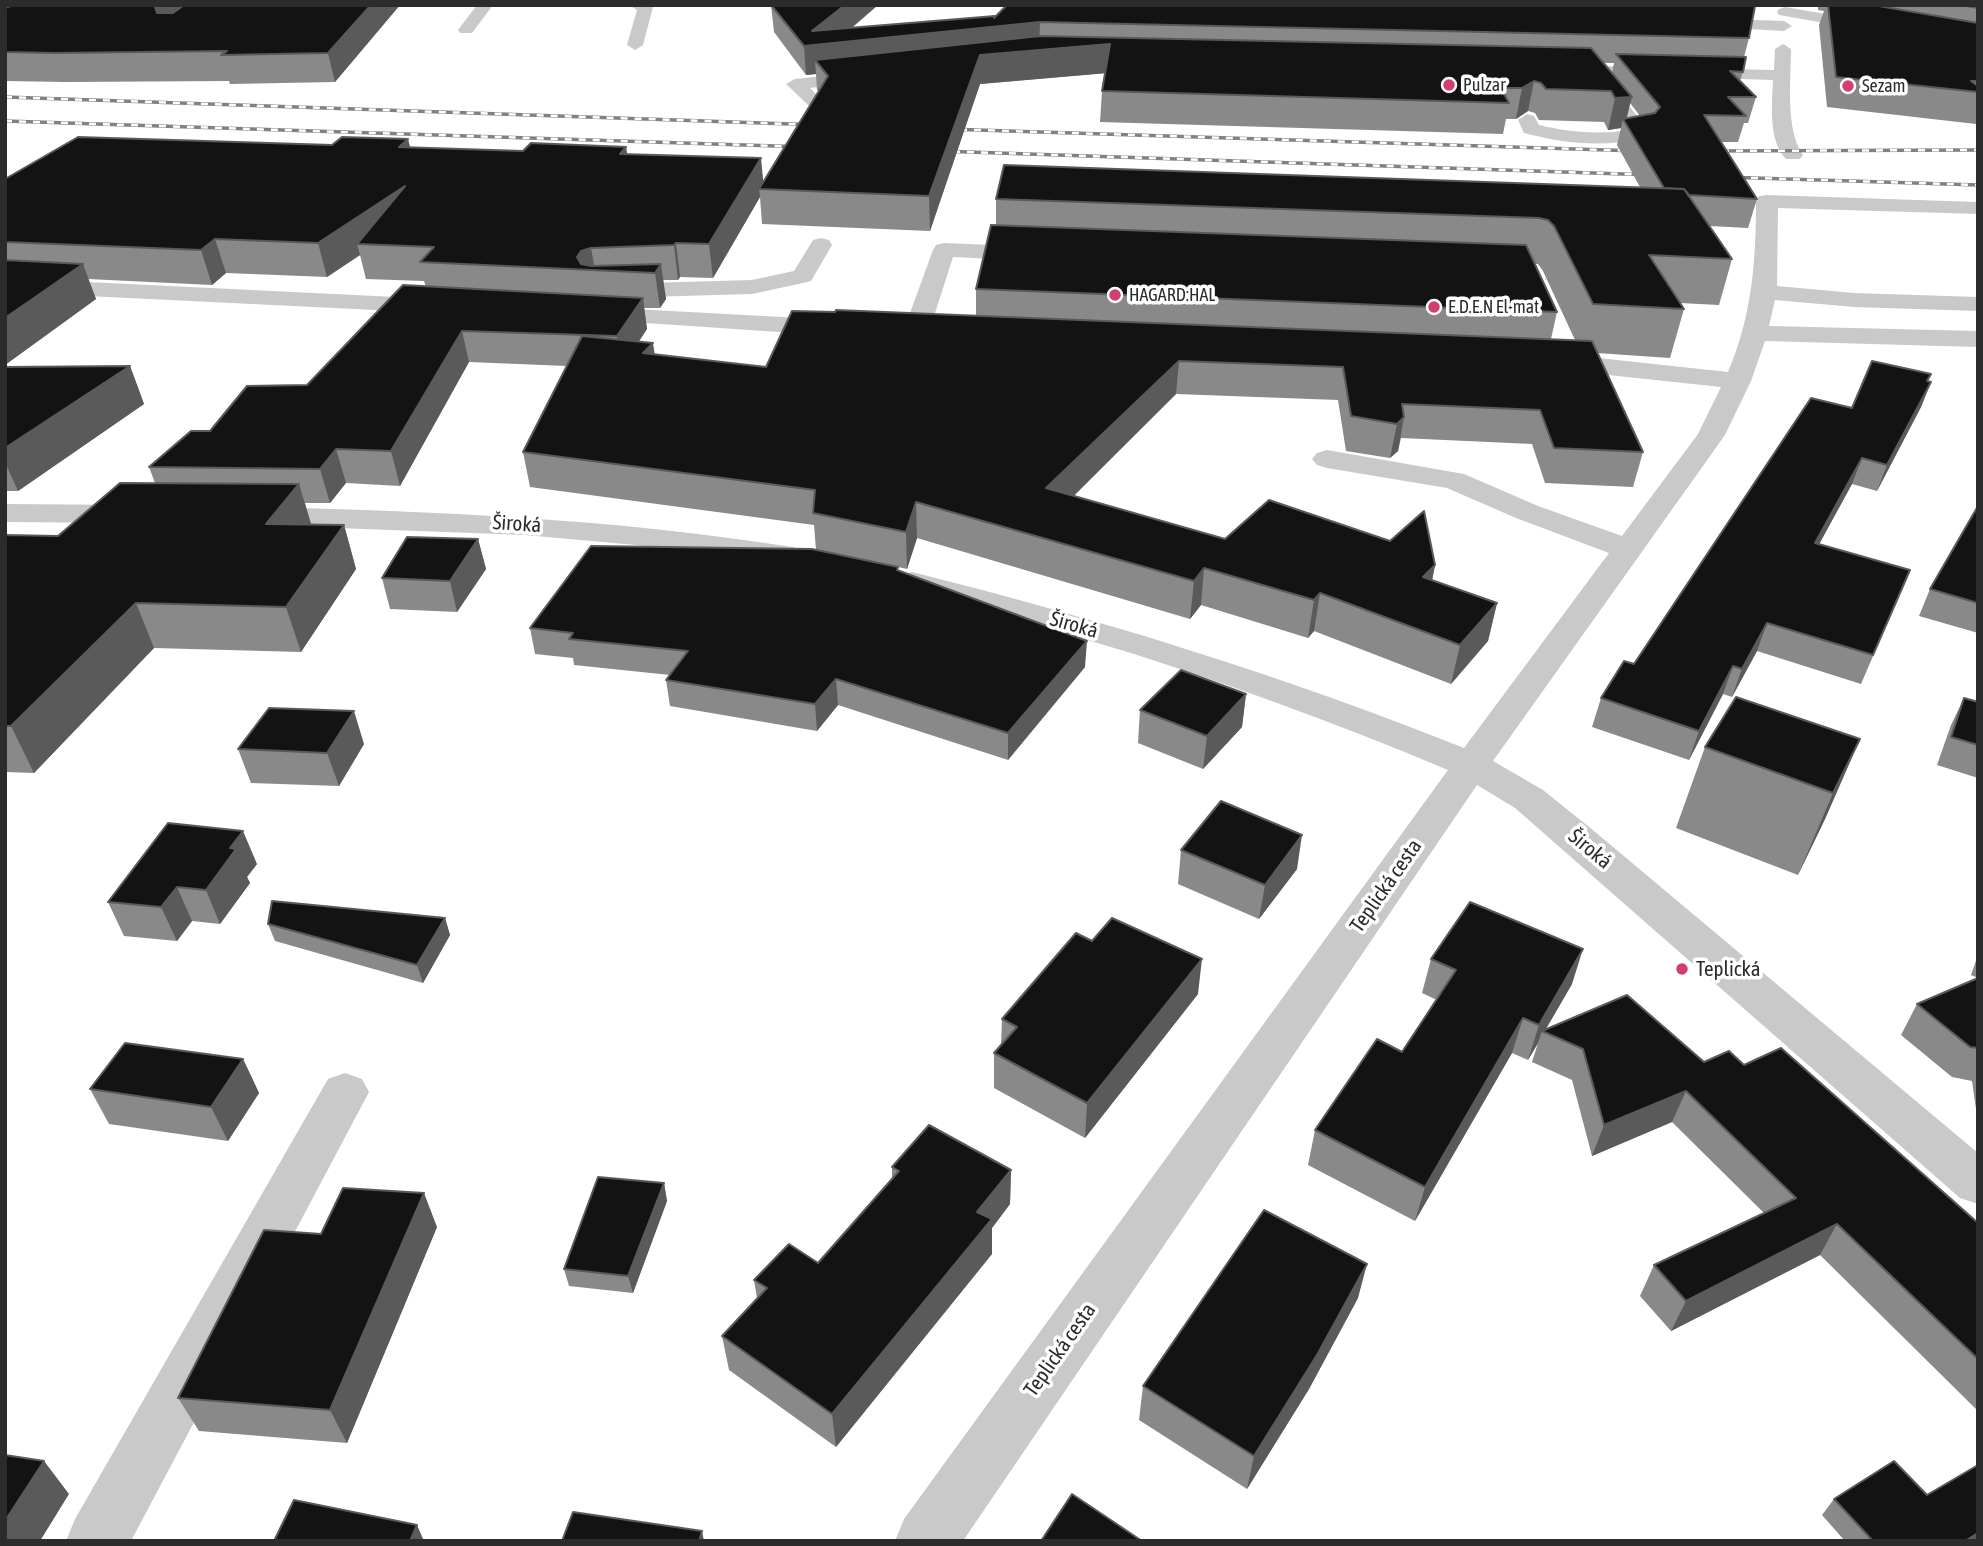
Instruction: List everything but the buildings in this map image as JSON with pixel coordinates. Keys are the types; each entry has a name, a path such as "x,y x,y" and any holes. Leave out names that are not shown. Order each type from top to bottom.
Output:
{"street":[{"path":"466,30 485,5"},
{"path":"635,45 645,7 637,5"},
{"path":"1811,5 1944,27 1978,28"},
{"path":"1785,14 1780,111 1789,151 1793,155"},
{"path":"1685,23 1785,14 1978,46"},
{"path":"1535,68 1780,75"},
{"path":"1527,120 1531,130 1557,136 1624,138 1641,133 1591,70"},
{"path":"814,101 794,84 889,74"},
{"name":"Teplická cesta","path":"926,1541 1471,765 1712,435 1738,381 1755,333 1764,292 1767,201 1978,208"},
{"path":"821,245 803,276 752,287 580,302 864,330"},
{"path":"943,336 902,334 944,250 1056,254"},
{"path":"1539,279 1569,361"},
{"path":"5,285 466,308"},
{"path":"1764,292 1854,300 1978,304"},
{"path":"1755,333 1978,339"},
{"path":"1527,360 1569,361 1738,381"},
{"path":"1326,459 1454,480 1527,512 1628,549"},
{"path":"5,513 173,515"},
{"name":"Široká","path":"229,516 401,519 540,526 747,549 828,564"},
{"name":"Široká","path":"881,575 1062,621 1216,669 1471,765 1529,799 1580,841 1978,1183"},
{"path":"97,1541 345,1092"}],"railway":[{"path":"5,97 820,125"},
{"path":"5,121 806,147"},
{"path":"946,129 1638,151"},
{"path":"1708,151 1978,150"},
{"path":"939,151 1653,175"},
{"path":"1723,177 1978,185"}],"place":[{"name":"Pulzar","path":"1449,85"},
{"name":"Sezam","path":"1848,86"},
{"name":"HAGARD:HAL","path":"1115,295"},
{"name":"E.D.E.N El-mat","path":"1434,307"},
{"name":"Teplická","path":"1682,969"}]}
